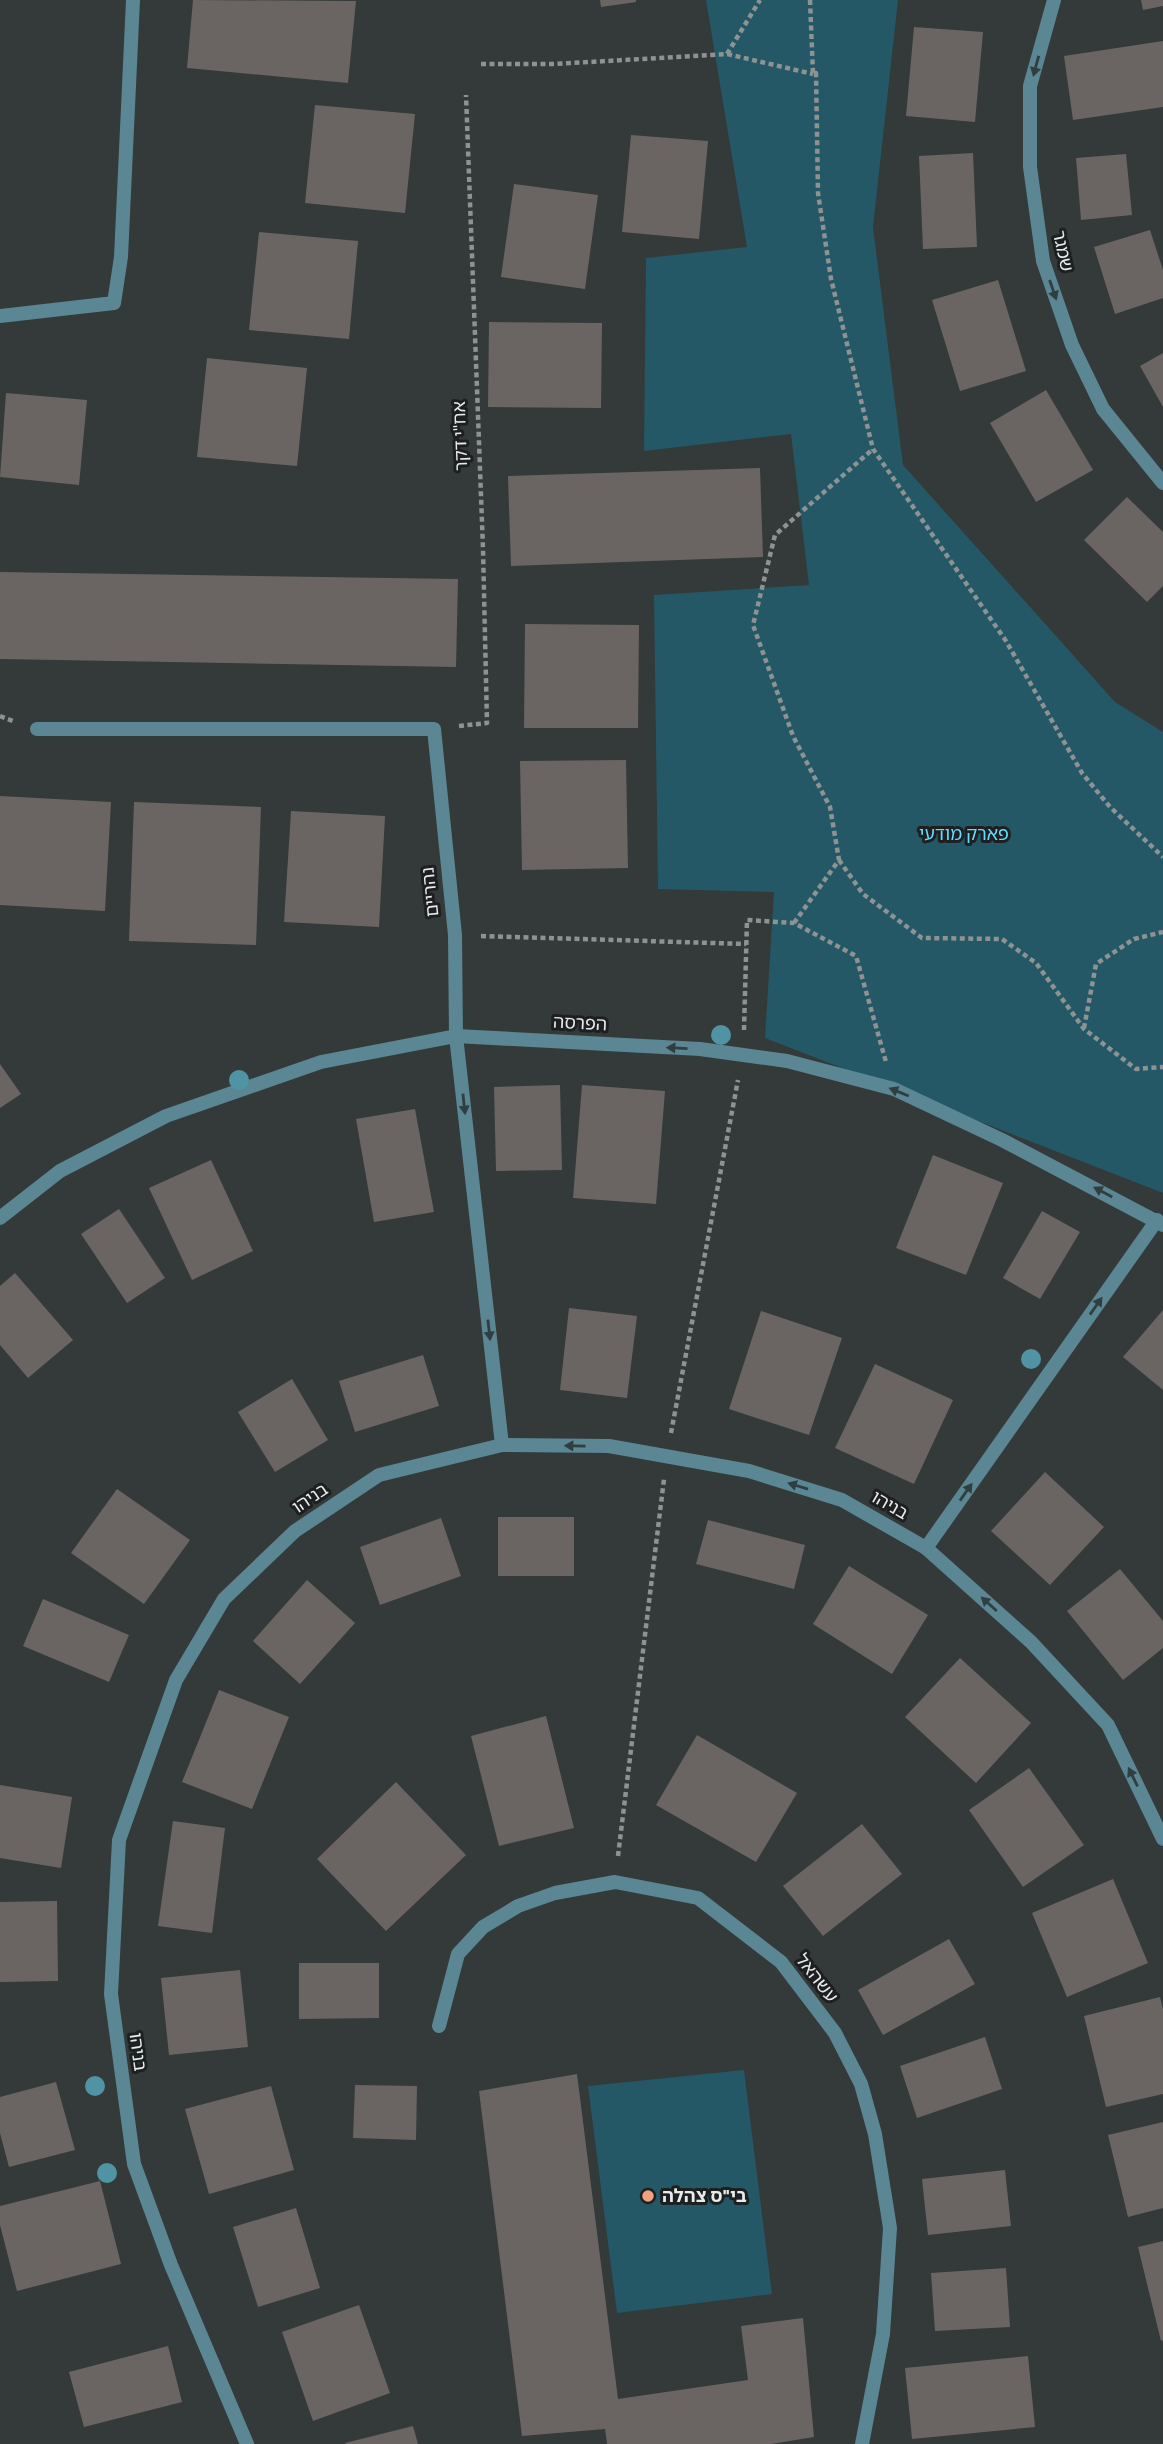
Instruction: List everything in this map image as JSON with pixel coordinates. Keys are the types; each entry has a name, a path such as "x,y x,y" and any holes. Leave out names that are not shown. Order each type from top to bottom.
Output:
{"street":[{"path":"0,316 114,303 121,257 132,0"},
{"name":"שמגר","path":"1054,0 1030,86 1030,167 1043,261 1072,345 1103,409 1163,483"},
{"path":"37,729 433,729"},
{"name":"נהריים","path":"433,729 454,935 456,1036 502,1445"},
{"name":"הפרסה","path":"0,1218 60,1171 166,1116 321,1062 456,1036 700,1049 787,1061 894,1089 1002,1140 1160,1223"},
{"path":"926,1548 1160,1223"},
{"name":"בניהו","path":"247,2444 172,2265 134,2164 111,1994 119,1840 176,1681 224,1599 295,1531 379,1475 502,1445 609,1447 749,1471 842,1500 926,1548 1031,1642 1108,1725 1163,1839"},
{"name":"עשהאל","path":"439,2026 458,1954 483,1927 518,1906 555,1893 615,1882 698,1898 781,1962 835,2033 861,2084 875,2134 890,2228 883,2334 862,2444"}],"path":[{"path":"727,54 760,0"},
{"path":"810,0 813,74"},
{"path":"481,64 555,64 727,54 816,73 818,193 831,279 873,449 1006,641 1082,773 1111,807 1163,857"},
{"name":"אח\"י דקר","path":"433,729 487,723 483,535 466,94"},
{"path":"873,449 775,535 752,625 793,736 830,807 839,860 863,894 922,938 1002,939 1036,963 1084,1029 1136,1069 1163,1067"},
{"path":"794,923 839,860"},
{"path":"615,1882 666,1457 743,1055 747,920 794,923 856,956 894,1089"},
{"path":"1084,1029 1096,964 1134,939 1163,932"},
{"path":"454,935 746,944"}],"green space":[{"name":"פארק מודעי","path":"706,0 898,0 873,227 903,465 1115,702 1163,732 1163,1193 765,1038 774,892 658,889 654,595 809,585 791,434 644,451 646,258 747,247"},
{"path":"744,2070 772,2294 617,2313 588,2086"}],"building":[{"path":"193,0 356,1 348,83 187,68"},
{"path":"600,0 636,0 636,2 601,7"},
{"path":"1141,0 1163,0 1163,6 1143,10"},
{"path":"914,27 983,32 975,122 906,116"},
{"path":"1163,41 1163,107 1073,120 1064,56"},
{"path":"315,105 415,114 405,213 305,203"},
{"path":"631,135 708,141 699,239 622,232"},
{"path":"973,153 977,247 923,249 919,156"},
{"path":"1126,154 1132,215 1081,220 1076,158"},
{"path":"514,184 598,195 585,289 501,277"},
{"path":"1150,230 1163,270 1163,298 1115,314 1094,247"},
{"path":"259,232 358,241 349,339 249,330"},
{"path":"998,280 1026,371 960,391 932,300"},
{"path":"489,322 602,323 601,408 488,407"},
{"path":"1163,353 1163,407 1140,366"},
{"path":"207,358 307,368 297,466 197,457"},
{"path":"1046,390 1093,470 1036,502 990,423"},
{"path":"6,393 87,400 79,485 0,477"},
{"path":"760,468 763,557 511,566 508,476"},
{"path":"1127,497 1163,532 1163,586 1147,602 1084,540"},
{"path":"0,572 458,579 456,667 0,659"},
{"path":"525,624 639,625 638,728 524,728"},
{"path":"626,760 628,868 522,870 520,761"},
{"path":"0,796 111,802 105,911 0,905"},
{"path":"134,802 261,807 256,945 129,941"},
{"path":"291,811 385,816 379,927 284,922"},
{"path":"0,1064 21,1094 0,1108"},
{"path":"560,1085 562,1170 496,1171 494,1087"},
{"path":"582,1085 665,1091 656,1204 573,1198"},
{"path":"415,1109 434,1212 374,1222 356,1119"},
{"path":"933,1155 1003,1183 966,1275 896,1248"},
{"path":"211,1160 253,1251 192,1280 149,1188"},
{"path":"119,1209 165,1278 127,1303 81,1234"},
{"path":"1042,1211 1080,1232 1040,1299 1003,1278"},
{"path":"15,1273 73,1340 28,1378 0,1345 0,1286"},
{"path":"569,1308 637,1316 627,1398 560,1390"},
{"path":"1163,1310 1163,1390 1123,1357"},
{"path":"761,1311 842,1338 809,1435 729,1409"},
{"path":"423,1355 439,1406 355,1432 339,1381"},
{"path":"875,1364 953,1400 914,1484 835,1448"},
{"path":"292,1379 328,1440 275,1472 238,1412"},
{"path":"1045,1472 1104,1527 1050,1585 991,1531"},
{"path":"117,1489 190,1540 144,1604 71,1553"},
{"path":"498,1517 574,1517 574,1576 498,1576"},
{"path":"441,1518 461,1576 380,1605 360,1547"},
{"path":"708,1520 805,1545 794,1589 696,1564"},
{"path":"849,1566 928,1615 892,1674 813,1624"},
{"path":"1120,1569 1163,1621 1163,1648 1123,1680 1067,1611"},
{"path":"307,1580 355,1623 300,1684 253,1641"},
{"path":"43,1599 129,1635 109,1682 23,1646"},
{"path":"960,1658 1031,1723 976,1783 905,1717"},
{"path":"219,1690 289,1717 252,1809 182,1782"},
{"path":"546,1716 574,1828 499,1846 471,1736"},
{"path":"697,1735 797,1793 756,1862 656,1805"},
{"path":"1029,1768 1084,1845 1023,1887 969,1810"},
{"path":"396,1782 466,1855 386,1931 317,1859"},
{"path":"0,1785 72,1797 61,1868 0,1858"},
{"path":"173,1821 225,1828 212,1933 158,1926"},
{"path":"862,1824 902,1874 823,1936 783,1886"},
{"path":"1113,1879 1148,1963 1067,1997 1032,1913"},
{"path":"57,1901 58,1981 0,1982 0,1902"},
{"path":"949,1939 975,1984 883,2035 858,1990"},
{"path":"299,1963 379,1963 379,2018 299,2019"},
{"path":"240,1970 248,2047 169,2055 161,1978"},
{"path":"1160,1997 1163,2009 1163,2094 1106,2107 1084,2016"},
{"path":"985,2037 1002,2089 917,2118 900,2066"},
{"path":"577,2074 618,2399 748,2380 741,2326 803,2318 814,2437 771,2444 607,2444 605,2429 522,2436 479,2091"},
{"path":"56,2082 75,2150 9,2167 0,2133 0,2097"},
{"path":"355,2085 417,2086 416,2140 353,2138"},
{"path":"271,2086 294,2170 209,2194 185,2109"},
{"path":"1163,2122 1163,2208 1128,2217 1108,2135"},
{"path":"1005,2170 1011,2226 928,2235 922,2179"},
{"path":"100,2181 121,2264 17,2291 0,2225 0,2206"},
{"path":"296,2208 320,2288 258,2307 233,2227"},
{"path":"1163,2241 1163,2340 1161,2341 1138,2247"},
{"path":"1006,2268 1010,2327 935,2331 931,2273"},
{"path":"359,2305 390,2393 313,2421 282,2332"},
{"path":"168,2346 182,2402 84,2427 69,2372"},
{"path":"1028,2356 1035,2427 912,2439 905,2368"},
{"path":"413,2426 418,2444 345,2443"}],"place":[{"name":"בי\"ס צהלה","path":"648,2196"}]}
